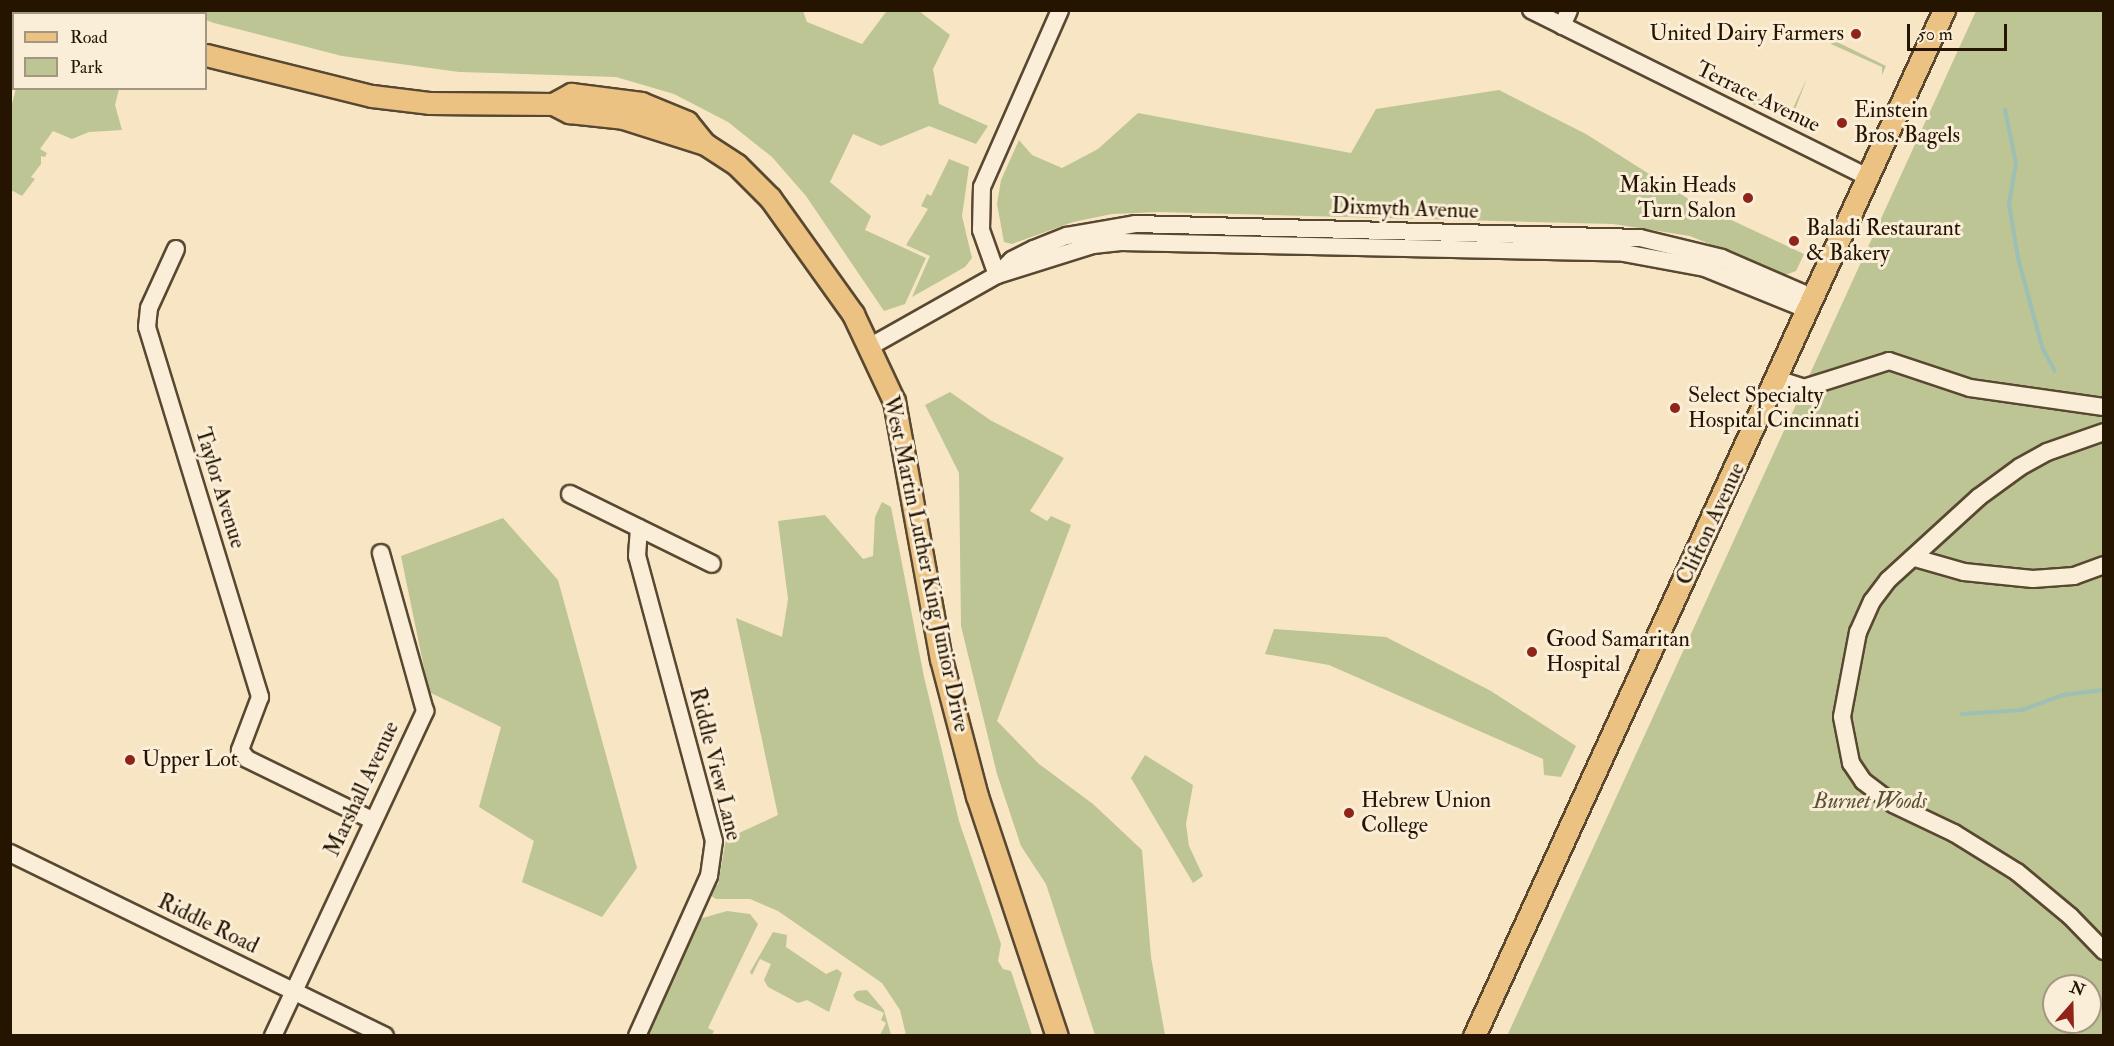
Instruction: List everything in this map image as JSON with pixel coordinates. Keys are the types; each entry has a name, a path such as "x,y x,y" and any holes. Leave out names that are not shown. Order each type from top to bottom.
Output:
{"main road":[{"name":"Clifton Avenue","path":"1474,1035 1777,379 1944,10"},
{"name":"West Martin Luther King Junior Drive","path":"207,55 325,86 402,100 553,104 572,94 641,103 687,122 705,144 737,165 770,198 871,346 894,401 905,443 941,659 977,796 1057,1035"}],"street":[{"path":"997,275 981,230 982,186 1060,10"},
{"name":"Terrace Avenue","path":"1531,10 1566,18 1868,177"},
{"name":"Dixmyth Avenue","path":"871,346 997,275 1012,260 1067,236 1135,224 1640,238 1722,258 1811,304"},
{"name":"Taylor Avenue","path":"176,249 148,308 147,327 260,698 240,750 247,759 372,820"},
{"path":"1777,379 1804,388 1888,361 1970,388 2103,407"},
{"path":"2103,432 2054,448 2020,467 1979,497 1915,558 1888,580 1872,601 1858,632 1842,717 1851,763 1863,781 1893,804 1954,833 2017,872 2070,916 2103,951"},
{"path":"570,494 712,564"},
{"name":"Riddle View Lane","path":"637,1035 709,876 714,841 637,556 639,528"},
{"name":"Marshall Avenue","path":"273,1035 424,711 381,553"},
{"path":"1915,558 1964,572 2033,579 2067,578 2103,565"},
{"name":"Riddle Road","path":"10,853 385,1035"}],"green space":[{"path":"10,11 36,11 12,12 12,33"},
{"path":"175,11 803,11 807,22 862,44 886,12 919,11 950,35 933,69 939,104 988,126 976,144 929,126 881,146 853,134 830,182 871,216 865,230 926,258 905,304 884,311 806,196 772,157 728,122 674,94 616,77 459,72 342,56 214,23 207,20 207,12"},
{"name":"Burnet Woods","path":"1976,11 2103,11 2103,1035 1507,1036"},
{"path":"1833,40 1886,66 1882,75 1882,67 1831,44"},
{"path":"1807,78 1793,115 1812,123 1814,132 1788,119"},
{"path":"16,90 119,90 115,105 122,130 89,132 72,139 53,131 40,149 47,153 45,157 41,156 41,164 31,177 35,179 22,196 11,190 10,111"},
{"path":"1499,90 1586,134 1695,203 1804,254 1796,271 1785,275 1690,236 1613,224 1159,212 1112,214 1073,222 1012,244 1004,242 997,204 1001,180 1019,140 1032,155 1062,168 1098,149 1138,113 1351,153 1376,109"},
{"path":"1747,92 1774,107 1771,113 1743,99"},
{"path":"949,159 969,167 962,216 972,258 965,267 912,297 930,256 906,245 928,209 921,206 927,194 931,196"},
{"path":"950,392 990,420 1064,458 1030,511 1047,521 1051,516 1071,525 997,721 1039,764 1093,804 1142,850 1151,957 1165,1035 1095,1035 1046,884 1021,846 997,774 961,626 959,473 925,405"},
{"path":"882,502 891,507 924,677 959,821 1001,944 998,961 1003,969 1011,971 1032,1035 906,1035 900,1010 882,983 778,911 750,899 716,899 710,895 715,883 718,885 726,839 778,815 736,618 782,637 788,599 778,521 825,515 863,559 873,556 875,517"},
{"path":"503,518 558,580 637,868 602,917 522,882 534,841 479,807 501,727 429,692 401,556"},
{"path":"1274,629 1386,637 1491,691 1576,746 1561,777 1544,775 1543,759 1329,665 1265,654"},
{"path":"1145,755 1193,785 1186,824 1189,846 1203,876 1193,883 1131,778"},
{"path":"727,911 750,914 758,924 708,1028 714,1031 712,1035 646,1036 699,919"},
{"path":"773,932 787,935 786,947 826,974 837,969 842,973 829,1012 807,1000 798,1003 768,987 764,980 771,964 760,959 752,975 750,972"},
{"path":"867,990 884,1010 891,1035 880,1035 886,1023 881,1020 884,1013 856,1000 853,995 857,991"}],"waterway":[{"path":"2005,110 2016,163 2009,204 2018,258 2042,347 2055,371"},
{"path":"1962,714 2022,710 2063,695 2104,690"}],"place":[{"name":"United Dairy Farmers","path":"1856,34"},
{"name":"Einstein Bros. Bagels","path":"1842,123"},
{"name":"Makin Heads Turn Salon","path":"1748,198"},
{"name":"Baladi Restaurant & Bakery","path":"1794,241"},
{"name":"Select Specialty Hospital Cincinnati","path":"1675,408"},
{"name":"Good Samaritan Hospital","path":"1532,652"},
{"name":"Upper Lot","path":"130,760"},
{"name":"Hebrew Union College","path":"1349,813"}]}
